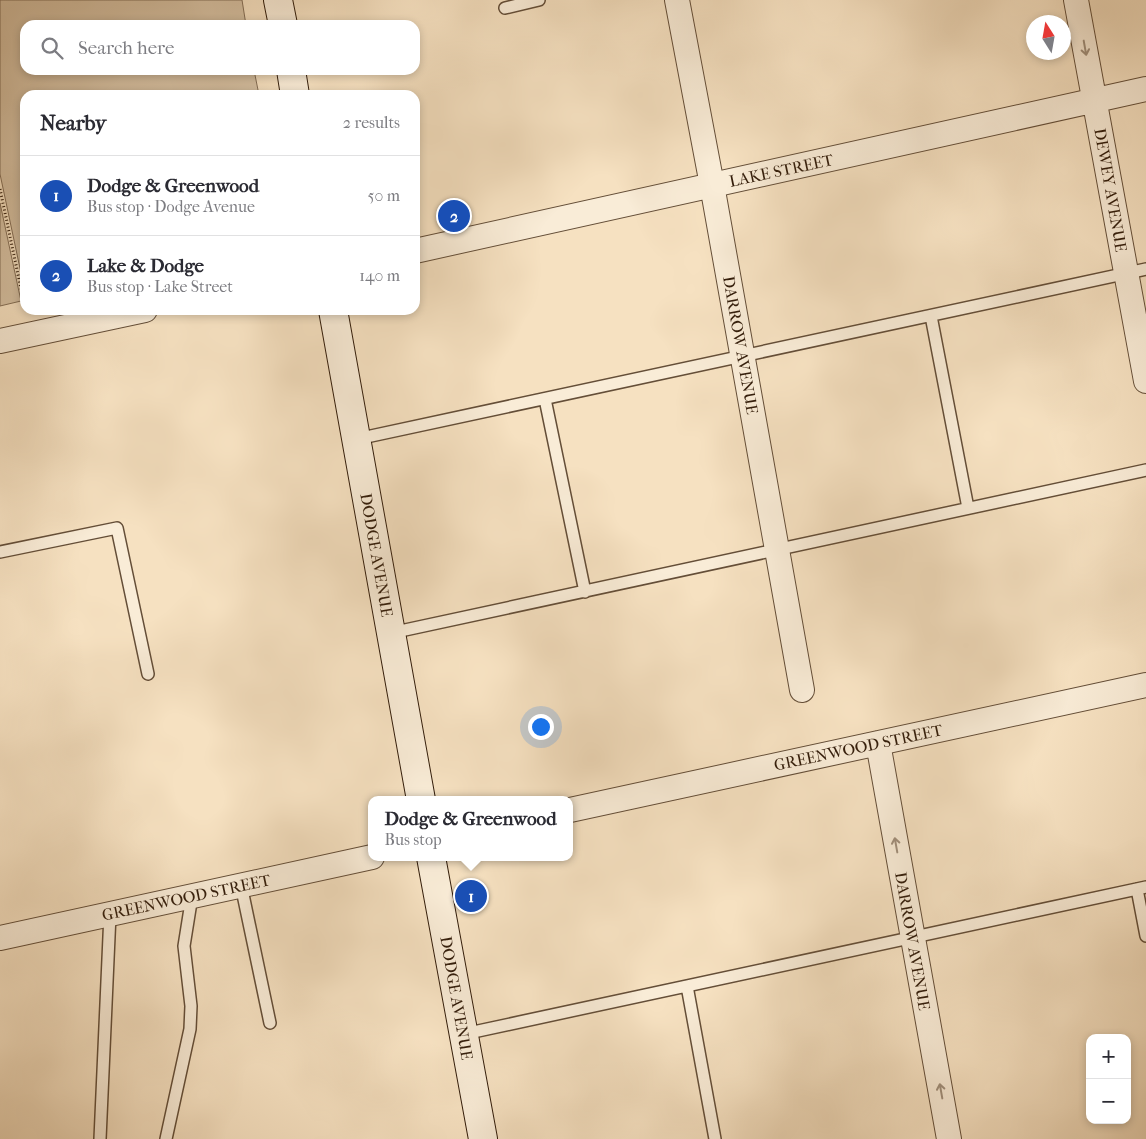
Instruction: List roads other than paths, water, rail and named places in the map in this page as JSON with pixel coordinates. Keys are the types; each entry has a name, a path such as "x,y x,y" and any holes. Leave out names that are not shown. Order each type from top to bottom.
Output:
{"main road":[{"path":"278,0 282,20"},
{"path":"292,75 294,90"},
{"name":"DODGE AVENUE","path":"334,315 420,796"},
{"name":"DODGE AVENUE","path":"432,861 483,1139"}],"street":[{"name":"DARROW AVENUE","path":"676,0 712,185 802,690"},
{"name":"DEWEY AVENUE","path":"1076,0 1094,101 1136,271 1146,381"},
{"name":"LAKE STREET","path":"420,250 1146,89"},
{"path":"0,341 121,315"},
{"name":"GREENWOOD STREET","path":"573,809 1146,685"},
{"name":"DARROW AVENUE","path":"878,743 949,1139"},
{"name":"GREENWOOD STREET","path":"0,938 368,858"}],"lane":[{"path":"505,8 539,0"},
{"path":"357,439 1136,271"},
{"path":"931,316 968,508"},
{"path":"545,399 584,592"},
{"path":"391,633 1146,470"},
{"path":"0,552 117,528 148,674"},
{"path":"241,885 270,1023"},
{"path":"464,1034 1141,888 1146,936"},
{"path":"166,1139 190,1029 191,1006 184,946 192,896"},
{"path":"100,1139 110,914"},
{"path":"687,986 716,1139"}],"place":[{"name":"Lake & Dodge","path":"454,216"},
{"name":"Dodge & Greenwood","path":"471,896"}]}
